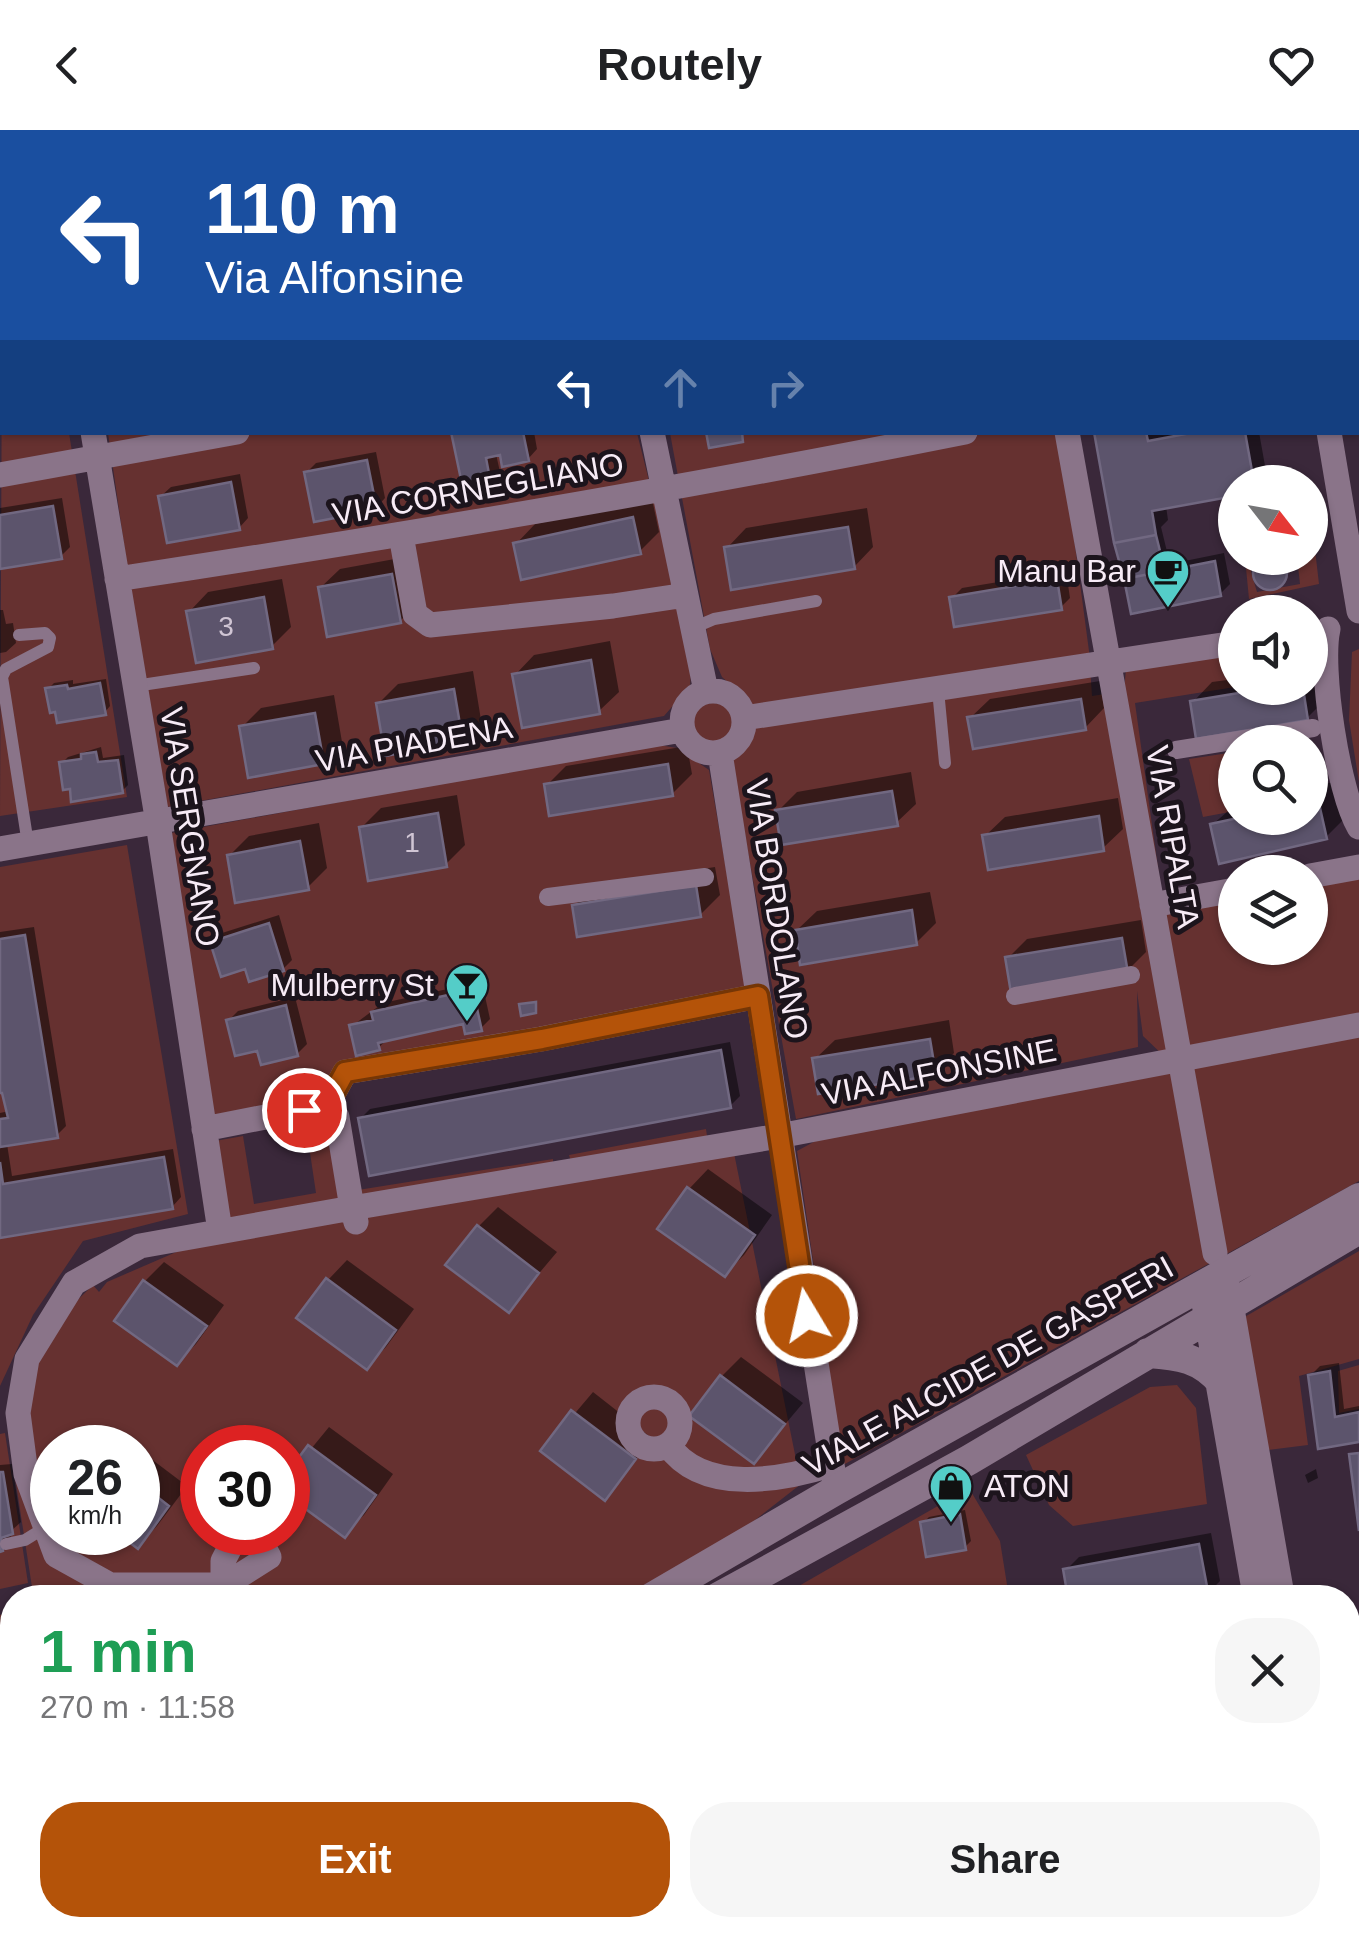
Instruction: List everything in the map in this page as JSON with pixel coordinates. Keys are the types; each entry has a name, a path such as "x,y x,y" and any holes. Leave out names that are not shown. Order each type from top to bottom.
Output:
{"street":[{"path":"0,475 95,444 202,435"},
{"path":"653,435 706,691"},
{"name":"VIA CORNEGLIANO","path":"118,579 664,491 951,435"},
{"name":"VIA RIPALTA","path":"1067,435 1180,1058 1216,1287"},
{"path":"1330,435 1359,611"},
{"name":"VIA SERGNANO","path":"95,444 220,1231"},
{"path":"401,536 414,614 430,625 686,595"},
{"path":"1328,629 1359,624"},
{"path":"744,718 1218,646"},
{"path":"1328,681 1342,781 1359,827"},
{"path":"706,691 732,696 744,718 736,744 720,753 696,749 682,730 686,706 706,691"},
{"name":"VIA PIADENA","path":"0,848 682,730"},
{"path":"1176,750 1218,743"},
{"name":"VIA BORDOLANO","path":"720,753 833,1477"},
{"path":"1328,873 1359,867"},
{"path":"548,897 706,877"},
{"path":"1152,905 1218,893"},
{"path":"1015,996 1131,975"},
{"path":"327,1105 345,1072 542,1039 758,996"},
{"name":"VIA ALFONSINE","path":"30,1476 26,1474 9,1414 27,1359 74,1283 140,1246 220,1231 354,1215 1359,1025"},
{"path":"204,1129 327,1105"},
{"path":"327,1105 338,1117 354,1215"},
{"name":"VIALE ALCIDE DE GASPERI","path":"745,1585 969,1460 1148,1352 1216,1287 1359,1198"},
{"name":"VIALE ALCIDE DE GASPERI","path":"673,1585 716,1560 833,1477 1216,1287 1359,1229"},
{"path":"1216,1287 1222,1383 1256,1585"},
{"path":"1216,1287 1277,1585"},
{"path":"1148,1352 1193,1360 1208,1367 1222,1383"},
{"path":"668,1445 679,1457 711,1476 833,1477 852,1522"},
{"name":"VIA ALFONSINE","path":"56,1555 110,1585 222,1585"},
{"path":"222,1585 227,1555"},
{"path":"222,1585 268,1555"},
{"path":"716,1560 725,1585"}],"lane":[{"path":"693,628 714,620 816,601"},
{"path":"19,635 45,634 50,638 48,646 6,669 2,677 28,844"},
{"path":"135,686 254,668"},
{"path":"938,690 945,764"},
{"path":"6,1544 30,1537"}],"shaded area":[{"path":"2,435 69,435 127,797 0,816"},
{"path":"108,435 638,435 692,652 690,686 664,716 162,808"},
{"path":"670,435 1060,435 1092,696 1124,691 1126,669 1218,655 1218,690 1135,703 1164,911 1218,903 1218,965 1328,965 1328,885 1359,879 1359,1181 843,1465 797,1151 821,1138 1167,1059 1143,1036 1137,991 1138,1047 796,1119 732,763 757,709 722,677 710,649"},
{"path":"1247,575 1252,575 1257,592 1300,584 1299,575 1318,575 1319,584 1249,595"},
{"path":"1359,649 1359,782 1349,720 1352,652"},
{"path":"713,703 728,709 734,724 728,739 713,745 698,739 692,724 698,709"},
{"path":"653,744 677,748 709,770 747,991 346,1068 329,1098 214,1119 171,833"},
{"path":"1218,755 1218,814 1203,817 1189,759"},
{"path":"127,845 188,1214 83,1241 33,1315 0,1386 0,867"},
{"path":"327,1124 340,1206 228,1227 215,1141 243,1136 254,1204 316,1193 306,1126"},
{"path":"706,1129 707,1136 571,1162 569,1155"},
{"path":"734,1153 801,1484 736,1535 644,1585 32,1585 8,1432 57,1320 93,1285 99,1292 107,1282 211,1237"},
{"path":"553,1159 553,1164 358,1195 358,1190"},
{"path":"1359,1251 1359,1359 1299,1376 1308,1445 1259,1451 1241,1319"},
{"path":"1359,1365 1359,1409 1339,1413 1338,1371"},
{"path":"1177,1385 1196,1408 1207,1504 1073,1526 1049,1505 1026,1455 1150,1387"},
{"path":"5,1433 28,1583 19,1585 0,1585 0,1434"},
{"path":"969,1488 1000,1541 1007,1585 801,1585"}],"building":[{"path":"452,435 524,435 529,461 502,467 500,455 486,458 491,484 463,489"},
{"path":"707,435 742,435 743,442 709,448"},
{"path":"1095,435 1147,435 1148,441 1180,435 1246,435 1251,465 1218,465 1218,499 1152,511 1156,535 1114,543"},
{"path":"367,460 377,510 314,522 304,472"},
{"path":"231,482 240,530 167,543 158,496"},
{"path":"53,506 62,559 0,569 0,515"},
{"path":"633,517 641,554 521,580 513,543"},
{"path":"848,527 855,569 731,590 724,547"},
{"path":"1156,535 1165,571 1124,579 1114,543"},
{"path":"1215,561 1221,595 1131,614 1124,579"},
{"path":"392,574 401,623 327,637 318,587"},
{"path":"1254,575 1286,575 1282,585 1270,590 1258,585"},
{"path":"1057,579 1062,610 954,627 949,597"},
{"path":"264,597 273,649 196,663 186,611"},
{"path":"591,660 600,714 522,728 512,674"},
{"path":"100,683 106,715 57,723 55,712 50,713 45,688 67,685 68,689"},
{"path":"454,689 463,742 385,756 376,703"},
{"path":"1218,696 1218,705 1306,705 1308,720 1279,725 1218,725 1218,735 1196,739 1190,701"},
{"path":"1081,699 1086,730 973,749 967,717"},
{"path":"315,713 324,764 248,778 239,726"},
{"path":"96,752 98,762 118,760 123,793 71,802 70,789 63,790 59,762"},
{"path":"668,764 673,796 549,816 544,784"},
{"path":"892,791 898,826 781,845 775,810"},
{"path":"438,813 447,867 368,881 359,827"},
{"path":"1099,816 1104,851 988,870 982,835"},
{"path":"1218,822 1218,835 1326,835 1327,839 1258,855 1218,855 1218,860 1210,824"},
{"path":"300,841 309,890 235,903 227,855"},
{"path":"696,885 701,917 577,937 572,905"},
{"path":"912,910 917,945 800,965 795,930"},
{"path":"269,923 284,971 249,982 245,969 221,977 210,942"},
{"path":"25,935 58,1138 0,1147 0,1119 8,1118 0,1093 0,939"},
{"path":"1122,938 1128,973 1011,993 1005,957"},
{"path":"457,993 458,998 474,995 482,1031 465,1034 463,1024 378,1043 380,1050 356,1056 349,1025 373,1020 371,1012"},
{"path":"536,1002 536,1013 521,1016 519,1004"},
{"path":"286,1005 298,1056 261,1065 257,1051 235,1056 226,1020"},
{"path":"930,1039 936,1075 818,1094 812,1058"},
{"path":"721,1050 731,1108 369,1176 358,1118"},
{"path":"164,1157 173,1209 0,1238 0,1162 3,1184"},
{"path":"687,1187 755,1235 725,1277 657,1229"},
{"path":"477,1225 539,1273 509,1313 445,1265"},
{"path":"326,1278 396,1330 367,1370 296,1318"},
{"path":"143,1280 207,1326 177,1366 114,1321"},
{"path":"1330,1371 1335,1417 1359,1412 1359,1442 1318,1449 1308,1375"},
{"path":"720,1375 785,1424 754,1464 689,1416"},
{"path":"571,1410 636,1459 605,1501 540,1451"},
{"path":"310,1446 376,1495 345,1538 310,1512"},
{"path":"1359,1453 1359,1531 1349,1454"},
{"path":"0,1472 13,1534 1,1538 0,1552"},
{"path":"160,1499 169,1506 160,1518"},
{"path":"960,1514 966,1550 926,1557 920,1522"},
{"path":"1199,1544 1207,1585 1066,1585 1063,1569"}],"place":[{"name":"Manu Bar","path":"1168,609"},
{"name":"Mulberry St","path":"467,1023"},
{"name":"ATON","path":"951,1524"}],"route":[{"path":"304,1110 327,1105 345,1072 423,1061 758,996 807,1316"}]}
